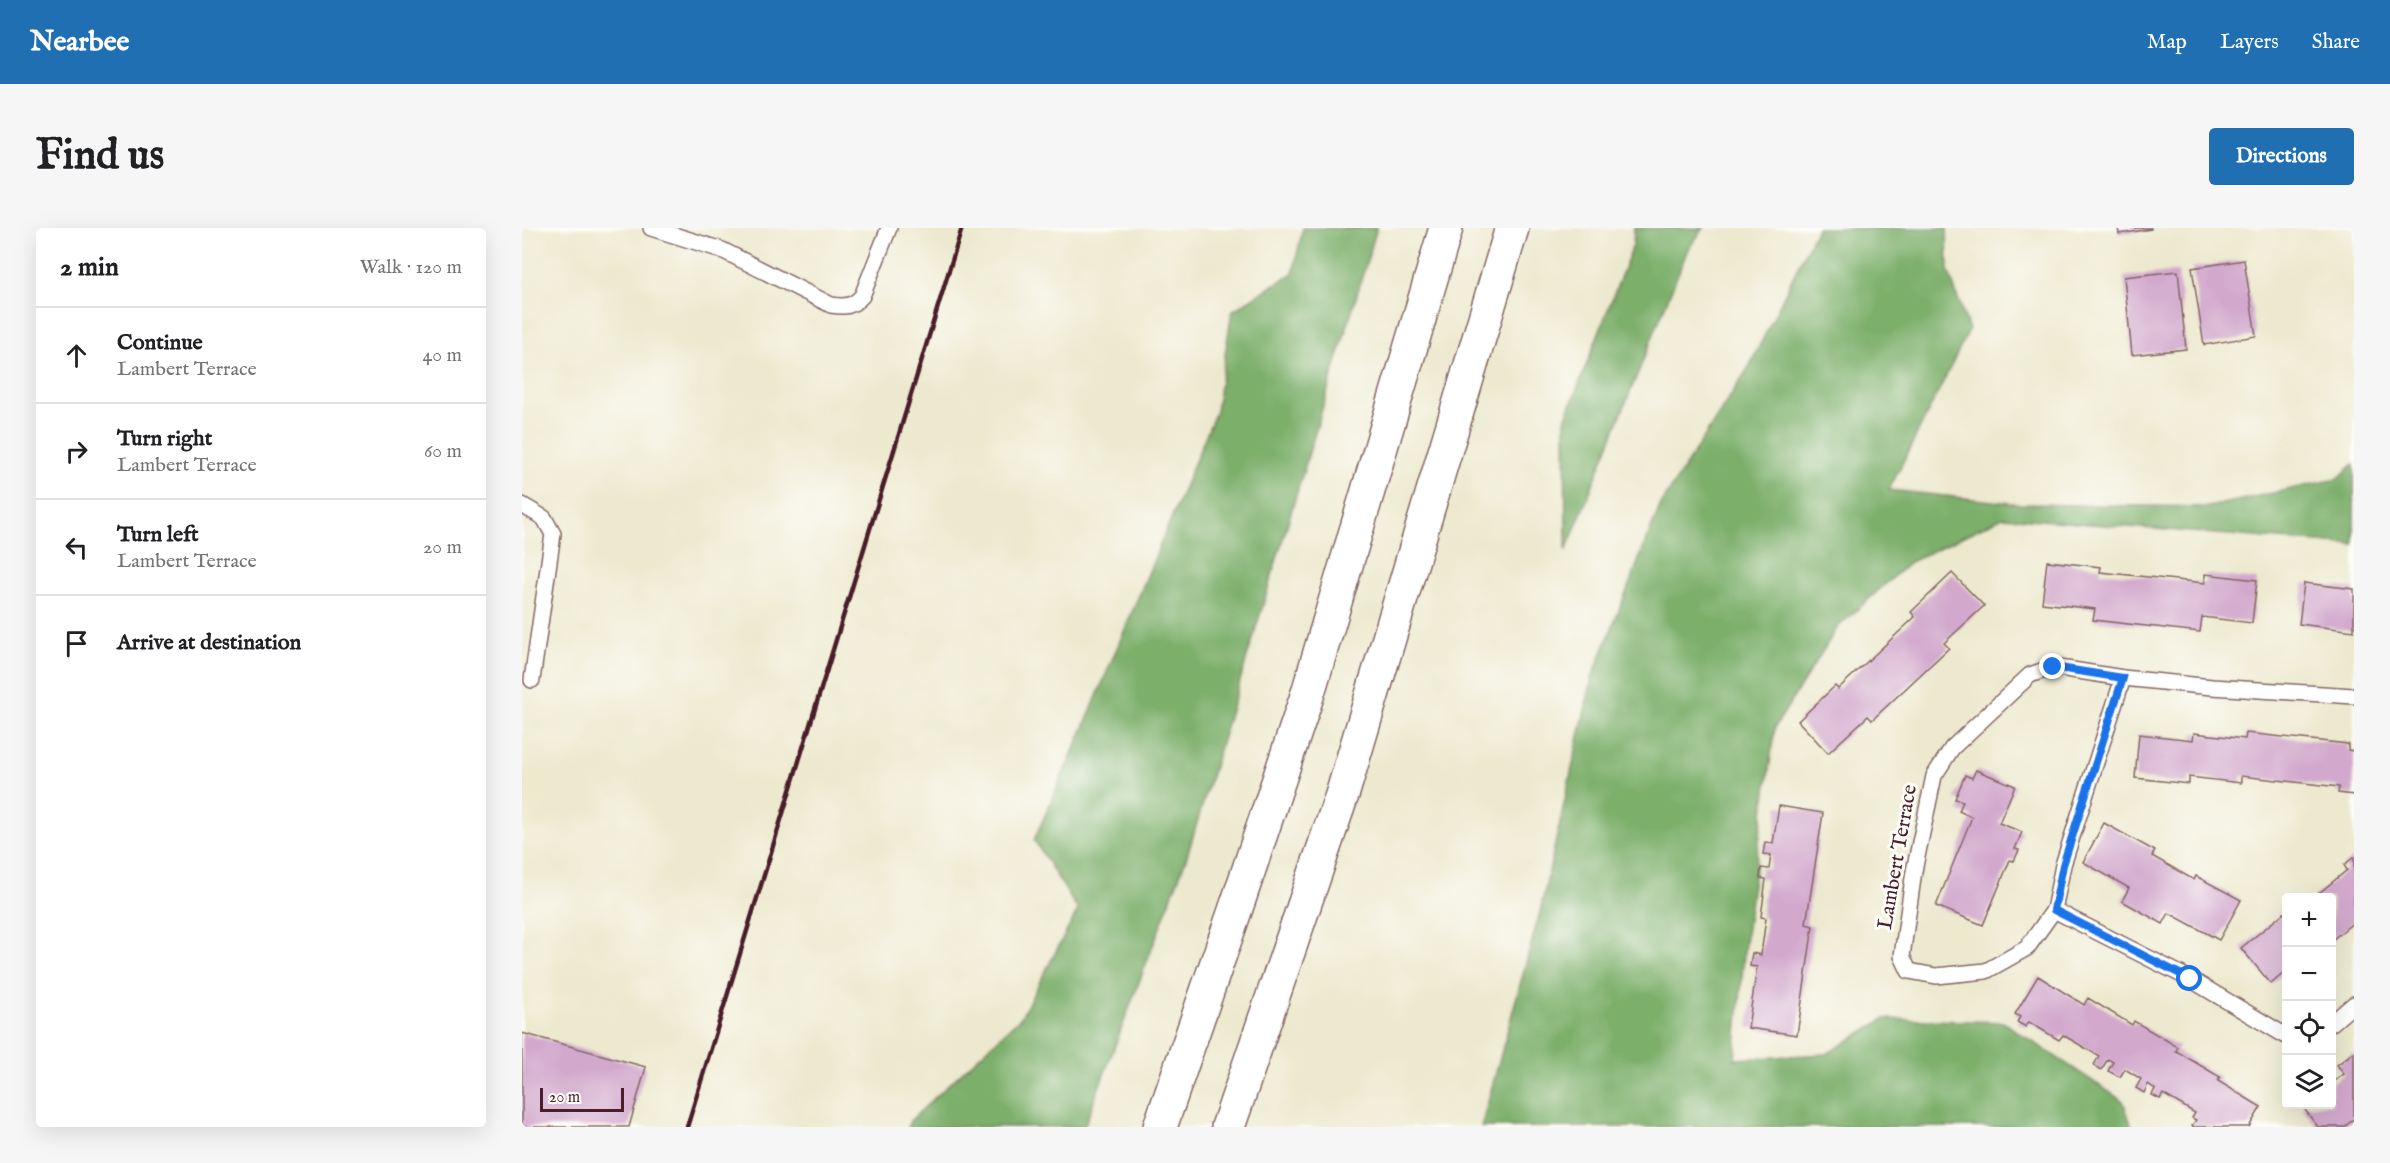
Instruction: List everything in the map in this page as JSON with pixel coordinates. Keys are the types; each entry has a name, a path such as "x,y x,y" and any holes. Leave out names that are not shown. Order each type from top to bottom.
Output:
{"highway":[{"path":"1160,1127 1239,902 1308,693 1446,228"},
{"path":"1228,1127 1343,792 1512,228"}],"lane":[{"path":"651,228 722,250 831,304 845,307 855,303 862,296 889,228"},
{"path":"522,505 544,518 553,534 532,680"},
{"name":"Lambert Terrace","path":"2123,678 2063,865 2054,910 2027,948 1986,971 1936,976 1909,971 1902,956 1914,871 1934,776 1952,748 2030,675 2053,667 2123,678 2212,687 2354,696"},
{"path":"2054,910 2190,979 2282,1034"},
{"path":"2336,1019 2354,1004"}],"green space":[{"path":"1303,228 1377,228 1187,856 1084,1127 908,1127 910,1121 1021,1017 1078,910 1034,840 1084,727 1216,411 1232,311 1293,273"},
{"path":"1634,228 1704,228 1688,249 1566,551 1565,420 1633,245"},
{"path":"1817,228 1947,228 1948,270 1969,330 1889,490 2021,504 2208,507 2337,479 2354,464 2354,545 2003,517 1910,562 1837,628 1775,727 1745,942 1735,1059 1827,1054 1884,1019 2003,1022 2123,1101 2132,1127 1481,1127 1540,912 1592,678 1661,504 1749,367"}],"building":[{"path":"2118,228 2151,228 2151,229 2119,234"},
{"path":"2244,260 2256,336 2204,345 2192,268"},
{"path":"2178,271 2186,349 2132,355 2124,277"},
{"path":"2047,561 2101,567 2100,572 2205,583 2205,574 2257,580 2252,623 2202,617 2200,632 2093,620 2095,609 2042,603"},
{"path":"1952,573 1984,606 1944,643 1949,648 1872,720 1868,716 1828,753 1798,721 1835,686 1838,689 1915,617 1911,612"},
{"path":"2304,583 2354,589 2354,631 2299,624"},
{"path":"2194,733 2245,739 2246,733 2348,744 2348,750 2354,751 2354,795 2338,793 2339,787 2241,776 2241,783 2189,777 2189,784 2135,778 2139,734 2193,740"},
{"path":"1976,770 2015,786 1999,823 2022,832 2015,849 2019,850 2014,861 2010,860 1983,925 1936,906 1972,817 1959,811 1963,801 1955,799 1965,775 1972,778"},
{"path":"1779,806 1823,813 1806,924 1813,926 1797,1035 1748,1028 1757,967 1750,966 1752,953 1761,955 1766,918 1761,917 1766,879 1760,878 1761,868 1769,869 1771,855 1763,854 1765,842 1773,843"},
{"path":"2104,823 2155,851 2152,856 2194,880 2196,876 2241,900 2219,940 2169,913 2163,924 2122,901 2129,888 2083,862"},
{"path":"2354,857 2354,922 2336,937 2336,893 2319,893 2347,870 2344,865"},
{"path":"2282,915 2282,974 2271,984 2241,948"},
{"path":"2038,976 2084,1005 2088,998 2132,1025 2134,1021 2178,1047 2176,1051 2220,1077 2218,1081 2261,1107 2249,1127 2194,1127 2192,1126 2196,1120 2192,1118 2195,1113 2163,1094 2160,1099 2152,1095 2155,1089 2148,1084 2144,1093 2136,1088 2141,1079 2125,1069 2120,1077 2108,1071 2113,1062 2108,1059 2101,1070 2094,1065 2099,1056 2063,1035 2059,1040 2029,1022 2026,1027 2017,1022 2020,1017 2015,1014"},
{"path":"522,1033 646,1067 629,1127 522,1127"},
{"path":"2354,1052 2354,1119 2344,1127 2318,1127 2304,1109 2336,1109 2336,1080 2344,1074 2337,1065"}],"railway":[{"path":"687,1127 962,228"}],"route":[{"path":"2053,667 2085,670 2123,678 2063,865 2054,910 2190,979"}]}
